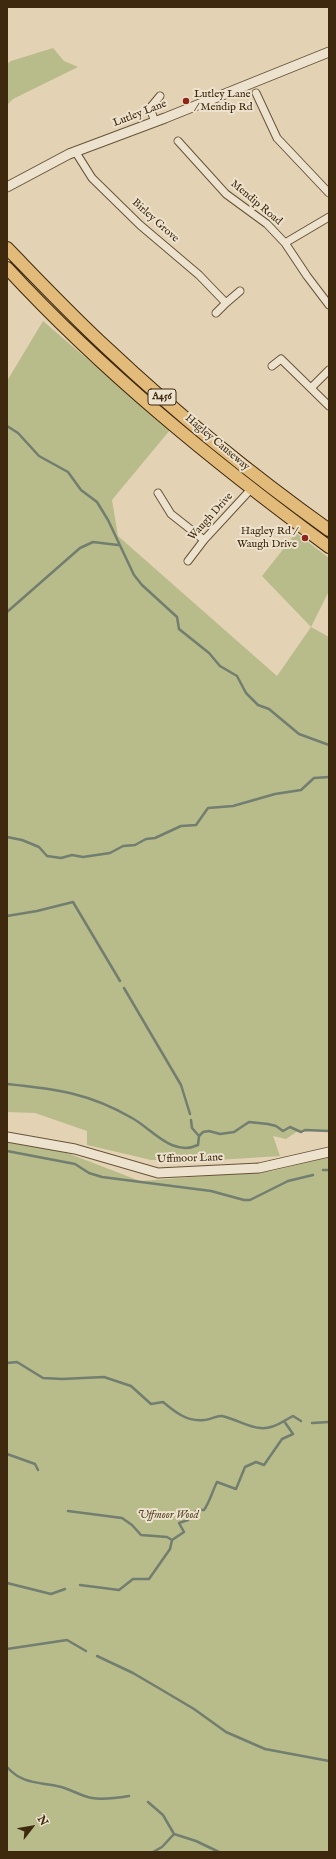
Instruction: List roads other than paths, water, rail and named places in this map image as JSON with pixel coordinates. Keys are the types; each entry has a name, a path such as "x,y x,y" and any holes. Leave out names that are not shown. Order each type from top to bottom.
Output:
{"highway":[{"name":"Hagley Causeway","path":"7,248 93,335 153,389 216,444 292,504 329,530"},
{"name":"Hagley Causeway","path":"9,272 143,399 252,488 329,547"}],"street":[{"name":"Lutley Lane","path":"7,187 75,151 155,122 329,52"},
{"path":"256,93 277,138 329,193"},
{"path":"155,122 150,108 160,96"},
{"name":"Mendip Road","path":"178,141 226,194 267,224 285,243 310,281 329,305"},
{"name":"Birley Grove","path":"75,151 92,178 140,225 199,275 226,302"},
{"path":"285,243 329,217"},
{"path":"216,313 226,302 240,291"},
{"path":"272,366 281,359 329,406"},
{"path":"311,388 329,370"},
{"name":"Waugh Drive","path":"188,561 204,540 252,488"},
{"path":"158,493 171,514 204,540"},
{"name":"Uffmoor Lane","path":"7,1137 75,1149 158,1173 259,1168 329,1152"}],"waterway":[{"path":"7,426 18,433 39,456 68,472 81,490 97,502 108,520 134,575 142,585 177,617 179,629 209,653 220,666 237,676 246,693 258,705 269,709 299,734 329,745"},
{"path":"7,612 80,548 93,542 118,545"},
{"path":"7,837 22,840 39,847 47,856 61,858 72,855 83,857 110,853 123,846 135,845 146,839 155,838 181,826 196,825 208,808 233,806 275,794 301,790 314,778 329,777"},
{"path":"7,916 37,911 73,902 120,981"},
{"path":"124,988 181,1085 190,1114"},
{"path":"7,1084 57,1090 101,1103 132,1118 171,1145 180,1147 189,1148 198,1145 199,1136 203,1132 209,1131 220,1134 234,1132 249,1122 276,1126 283,1131 290,1127 301,1132 305,1130 329,1131"},
{"path":"191,1120 192,1128 199,1136"},
{"path":"7,1151 75,1164 89,1173 102,1177 211,1191 244,1200 250,1200 288,1181 313,1175"},
{"path":"323,1170 329,1170"},
{"path":"7,1363 17,1362 43,1378 62,1379 104,1377 131,1386 151,1404 163,1402 177,1413 187,1418 206,1420 222,1416 260,1428 275,1426 284,1421"},
{"path":"80,1585 119,1590 133,1579 149,1579 170,1549 172,1540 184,1532 179,1523 188,1520 197,1510 204,1510 217,1482 236,1489 245,1467 256,1462 264,1465 282,1439 293,1434 284,1421 293,1416 301,1421"},
{"path":"312,1423 329,1422"},
{"path":"7,1454 35,1464 38,1470"},
{"path":"68,1511 122,1518 132,1525 141,1535 167,1537 172,1540"},
{"path":"7,1583 51,1594 65,1589"},
{"path":"7,1649 67,1640 86,1651"},
{"path":"97,1656 133,1673 162,1690 194,1709 226,1732 265,1749 329,1761"},
{"path":"7,1767 18,1777 37,1783 61,1787 88,1797 106,1799 129,1796"},
{"path":"148,1802 163,1815 174,1834 196,1841 219,1852"},
{"path":"153,1852 162,1847 174,1834"}],"place":[{"name":"Lutley Lane / Mendip Rd","path":"186,101"},
{"name":"Hagley Rd / Waugh Drive","path":"305,538"}],"park label":[{"name":"Uffmoor Wood","path":"168,1516"}]}
